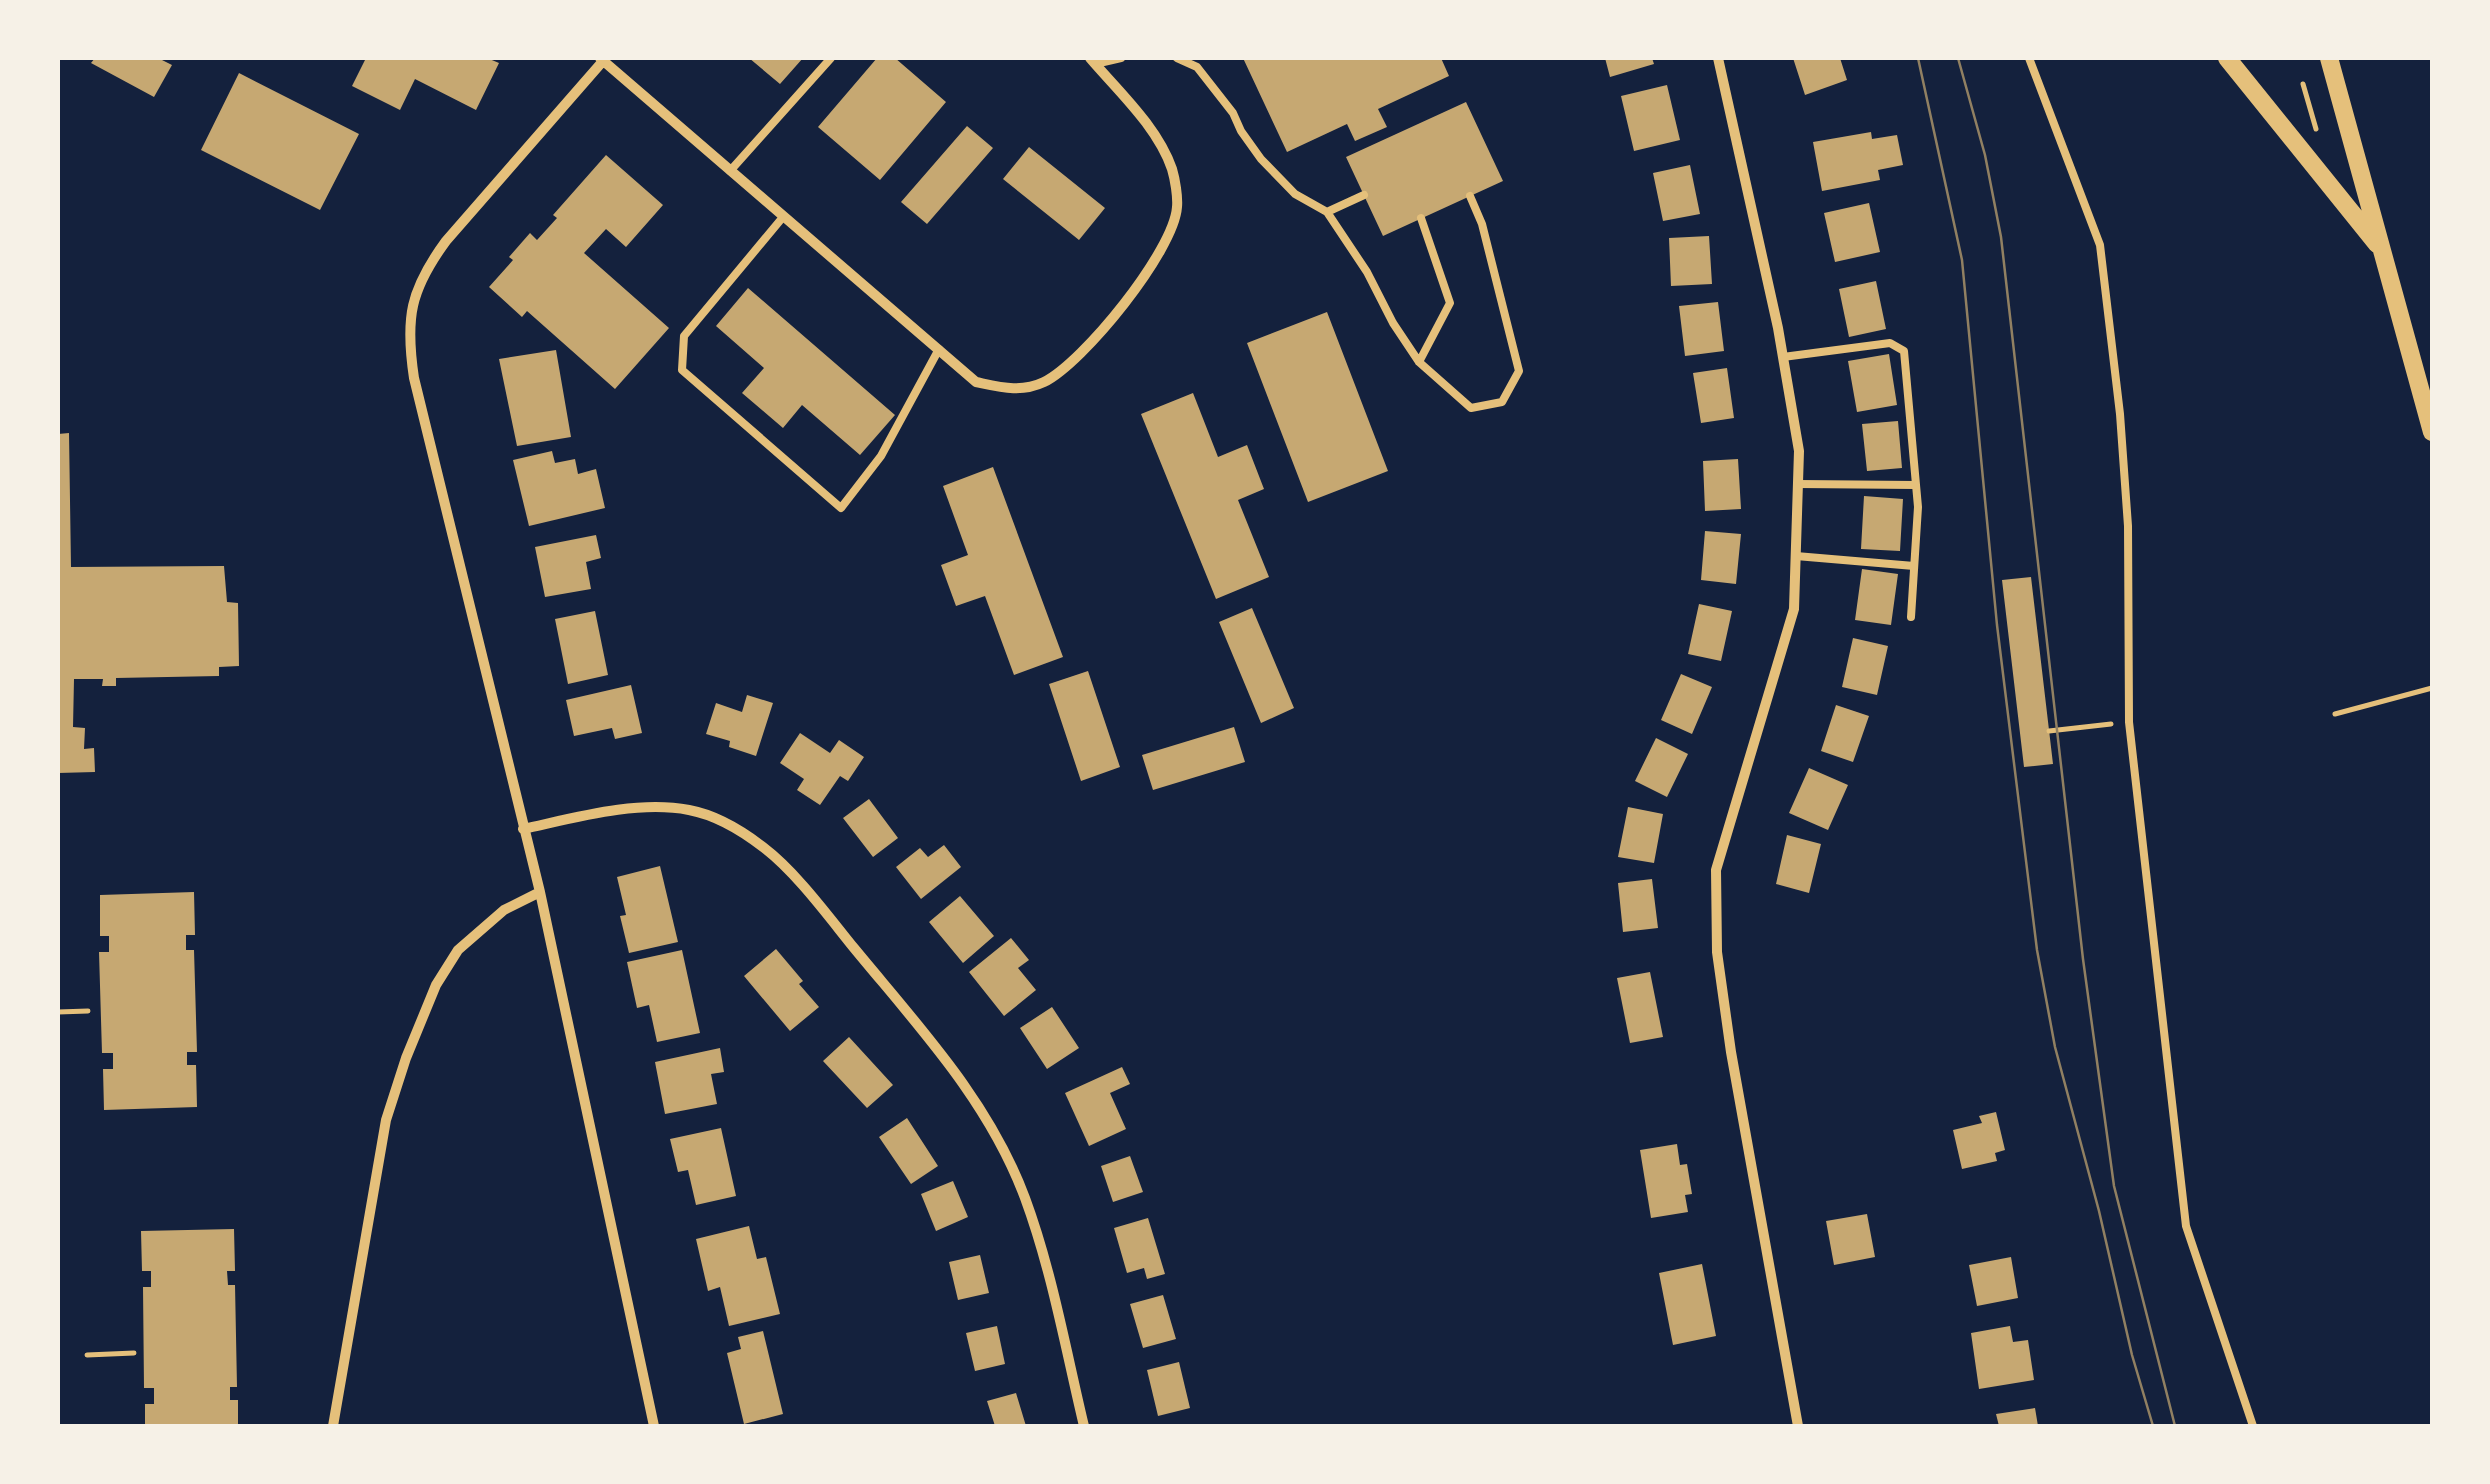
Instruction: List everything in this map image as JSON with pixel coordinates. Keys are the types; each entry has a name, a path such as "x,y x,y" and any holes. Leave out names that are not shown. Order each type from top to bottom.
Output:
{"street":[{"path":"1718,58 1783,357 1799,452 1794,609 1716,870 1718,952 1731,1052 1798,1426"},
{"path":"2227,58 2381,248"},
{"path":"2329,58 2432,432"},
{"path":"654,1426 540,892 414,378 408,340 410,306 424,272 446,241 601,60 976,382 1012,390 1042,383 1071,365 1157,260 1177,209 1172,170 1152,131 1092,61"},
{"path":"523,829 640,808 688,810 727,822 766,848 824,911 962,1078 999,1140 1025,1199 1058,1313 1084,1426"},
{"path":"333,1426 386,1120 406,1058 436,985 458,950 504,910 540,892"}],"lane":[{"path":"730,171 831,58"},
{"path":"1092,61 1121,58"},
{"path":"1176,58 1197,66 1233,112 1241,132 1261,159 1294,194 1327,212 1419,362 1470,408 1502,402 1519,371 1482,224 1470,196"},
{"path":"2030,58 2100,245 2120,414 2128,526 2129,722 2186,1226 2253,1426"},
{"path":"1327,212 1364,195"},
{"path":"782,217 684,336 682,370 841,508 881,456 939,350"},
{"path":"1419,362 1450,303 1421,218"},
{"path":"1783,357 1890,343 1904,352 1916,485 1911,616"},
{"path":"1798,484 1916,485"},
{"path":"1796,556 1914,566"}],"path":[{"path":"2302,84 2318,137"},
{"path":"2335,714 2432,688"},
{"path":"2049,730 2129,722"},
{"path":"58,1012 88,1010"},
{"path":"87,1354 134,1353"}],"building":[{"path":"95,58 158,58 172,65 154,97 91,63"},
{"path":"366,58 487,58 499,63 476,110 415,79 400,110 352,86"},
{"path":"749,58 803,58 780,84"},
{"path":"877,58 895,58 946,102 880,180 818,127"},
{"path":"1243,58 1441,58 1449,76 1378,109 1387,127 1355,141 1347,124 1287,152"},
{"path":"1605,58 1652,58 1654,64 1610,77"},
{"path":"1793,58 1840,58 1847,80 1805,95"},
{"path":"239,73 359,134 320,210 201,150"},
{"path":"1667,85 1680,140 1634,151 1621,96"},
{"path":"1466,102 1503,181 1383,236 1346,157"},
{"path":"967,126 993,148 927,224 901,202"},
{"path":"1871,132 1872,139 1897,135 1903,165 1878,170 1880,180 1822,191 1813,142"},
{"path":"1029,147 1105,208 1079,240 1003,179"},
{"path":"606,155 663,205 626,247 606,229 584,253 669,328 615,389 527,311 522,317 489,287 530,233 537,240 557,218 553,215"},
{"path":"1690,165 1700,214 1663,221 1653,173"},
{"path":"1869,203 1880,252 1835,262 1824,213"},
{"path":"1709,236 1712,284 1671,286 1669,238"},
{"path":"1876,281 1886,329 1849,337 1839,289"},
{"path":"748,288 895,415 860,455 802,405 783,428 742,393 764,368 716,326"},
{"path":"1718,302 1724,351 1685,356 1679,306"},
{"path":"1327,312 1388,471 1308,502 1247,343"},
{"path":"556,350 571,437 517,446 499,359"},
{"path":"1889,354 1897,405 1857,412 1848,361"},
{"path":"1727,368 1734,418 1701,423 1693,373"},
{"path":"1193,393 1218,457 1247,445 1264,489 1238,500 1269,577 1216,599 1141,414"},
{"path":"1898,421 1902,468 1867,471 1862,424"},
{"path":"69,433 71,567 224,566 227,602 238,603 239,666 219,667 219,676 116,678 116,686 102,686 103,679 74,679 73,727 85,728 84,749 94,748 95,772 58,773 58,434"},
{"path":"552,451 555,463 575,459 578,474 596,469 605,508 529,526 513,460"},
{"path":"1738,459 1741,509 1705,511 1703,461"},
{"path":"993,467 1063,657 1014,675 985,596 956,606 941,565 968,555 943,486"},
{"path":"1864,496 1903,499 1900,551 1861,549"},
{"path":"1705,531 1741,534 1736,584 1701,580"},
{"path":"596,535 601,558 586,562 591,589 545,597 535,547"},
{"path":"1862,569 1898,574 1891,625 1855,620"},
{"path":"2031,577 2053,764 2024,767 2002,580"},
{"path":"1699,604 1732,611 1721,661 1688,654"},
{"path":"1252,608 1294,708 1261,723 1219,622"},
{"path":"595,611 608,675 568,684 555,619"},
{"path":"1853,638 1888,646 1877,695 1842,687"},
{"path":"1088,671 1120,767 1081,781 1049,684"},
{"path":"1681,674 1712,687 1692,734 1661,720"},
{"path":"631,685 642,733 615,739 612,728 574,736 566,700"},
{"path":"747,695 773,703 756,756 729,747 730,741 706,734 716,703 742,712"},
{"path":"1836,705 1869,716 1853,762 1821,751"},
{"path":"1234,727 1245,762 1153,790 1142,755"},
{"path":"800,733 830,753 839,740 864,757 848,781 840,776 820,805 797,790 804,779 780,763"},
{"path":"1656,738 1688,754 1667,797 1635,781"},
{"path":"1809,768 1848,785 1828,830 1789,813"},
{"path":"869,799 898,838 873,857 843,818"},
{"path":"1628,807 1663,814 1654,863 1618,857"},
{"path":"1787,835 1821,844 1809,893 1776,884"},
{"path":"944,845 961,867 921,899 896,867 920,848 928,857"},
{"path":"660,866 678,942 629,953 620,916 626,915 617,877"},
{"path":"1652,879 1658,928 1623,932 1618,883"},
{"path":"194,892 195,935 186,935 186,950 194,950 197,1052 187,1052 187,1065 196,1065 197,1107 104,1110 103,1069 113,1069 113,1053 102,1053 99,952 109,952 109,936 100,936 100,895"},
{"path":"960,896 994,936 963,963 929,922"},
{"path":"1011,938 1029,960 1018,968 1036,990 1004,1016 969,972"},
{"path":"776,949 819,1007 790,1031 744,976"},
{"path":"682,950 700,1033 657,1042 649,1005 637,1008 627,962"},
{"path":"1650,972 1663,1037 1630,1043 1617,978"},
{"path":"1052,1007 1079,1048 1047,1069 1020,1028"},
{"path":"849,1037 893,1085 867,1108 823,1061"},
{"path":"720,1048 724,1072 711,1074 717,1104 665,1114 655,1062"},
{"path":"1122,1067 1130,1084 1110,1093 1126,1129 1089,1146 1065,1093"},
{"path":"1996,1112 2005,1150 1995,1153 1997,1161 1962,1169 1953,1130 1982,1123 1979,1116"},
{"path":"907,1118 938,1166 911,1184 879,1137"},
{"path":"721,1128 736,1196 696,1205 688,1170 678,1172 670,1139"},
{"path":"1677,1144 1680,1165 1687,1164 1692,1194 1685,1195 1688,1212 1651,1218 1640,1150"},
{"path":"1130,1156 1143,1192 1113,1202 1101,1166"},
{"path":"953,1181 968,1217 936,1231 921,1194"},
{"path":"1867,1214 1875,1257 1834,1265 1826,1221"},
{"path":"1148,1218 1165,1274 1147,1279 1144,1268 1127,1273 1114,1228"},
{"path":"749,1226 757,1259 766,1257 780,1314 729,1326 720,1287 708,1291 696,1239"},
{"path":"234,1229 235,1271 227,1271 228,1285 235,1285 237,1387 230,1387 230,1400 238,1400 238,1426 145,1426 145,1404 154,1404 154,1388 144,1388 143,1287 151,1287 151,1271 142,1271 141,1231"},
{"path":"980,1255 989,1293 958,1300 949,1262"},
{"path":"2011,1257 2018,1298 1977,1306 1969,1265"},
{"path":"1702,1264 1716,1336 1673,1345 1659,1273"},
{"path":"1163,1295 1176,1339 1143,1348 1130,1304"},
{"path":"997,1326 1005,1364 975,1371 966,1333"},
{"path":"2010,1326 2013,1342 2028,1340 2034,1380 1979,1389 1971,1333"},
{"path":"763,1331 783,1414 744,1424 727,1353 741,1349 738,1337"},
{"path":"1179,1362 1190,1408 1158,1416 1147,1370"},
{"path":"1016,1393 1026,1426 995,1426 987,1401"},
{"path":"2035,1408 2038,1426 1999,1426 1996,1414"}],"tram line":[{"path":"1918,58 1962,260 1997,625 2037,950 2055,1047 2153,1426"},
{"path":"1958,58 1985,155 2001,237 2083,959 2114,1186 2175,1426"}]}
